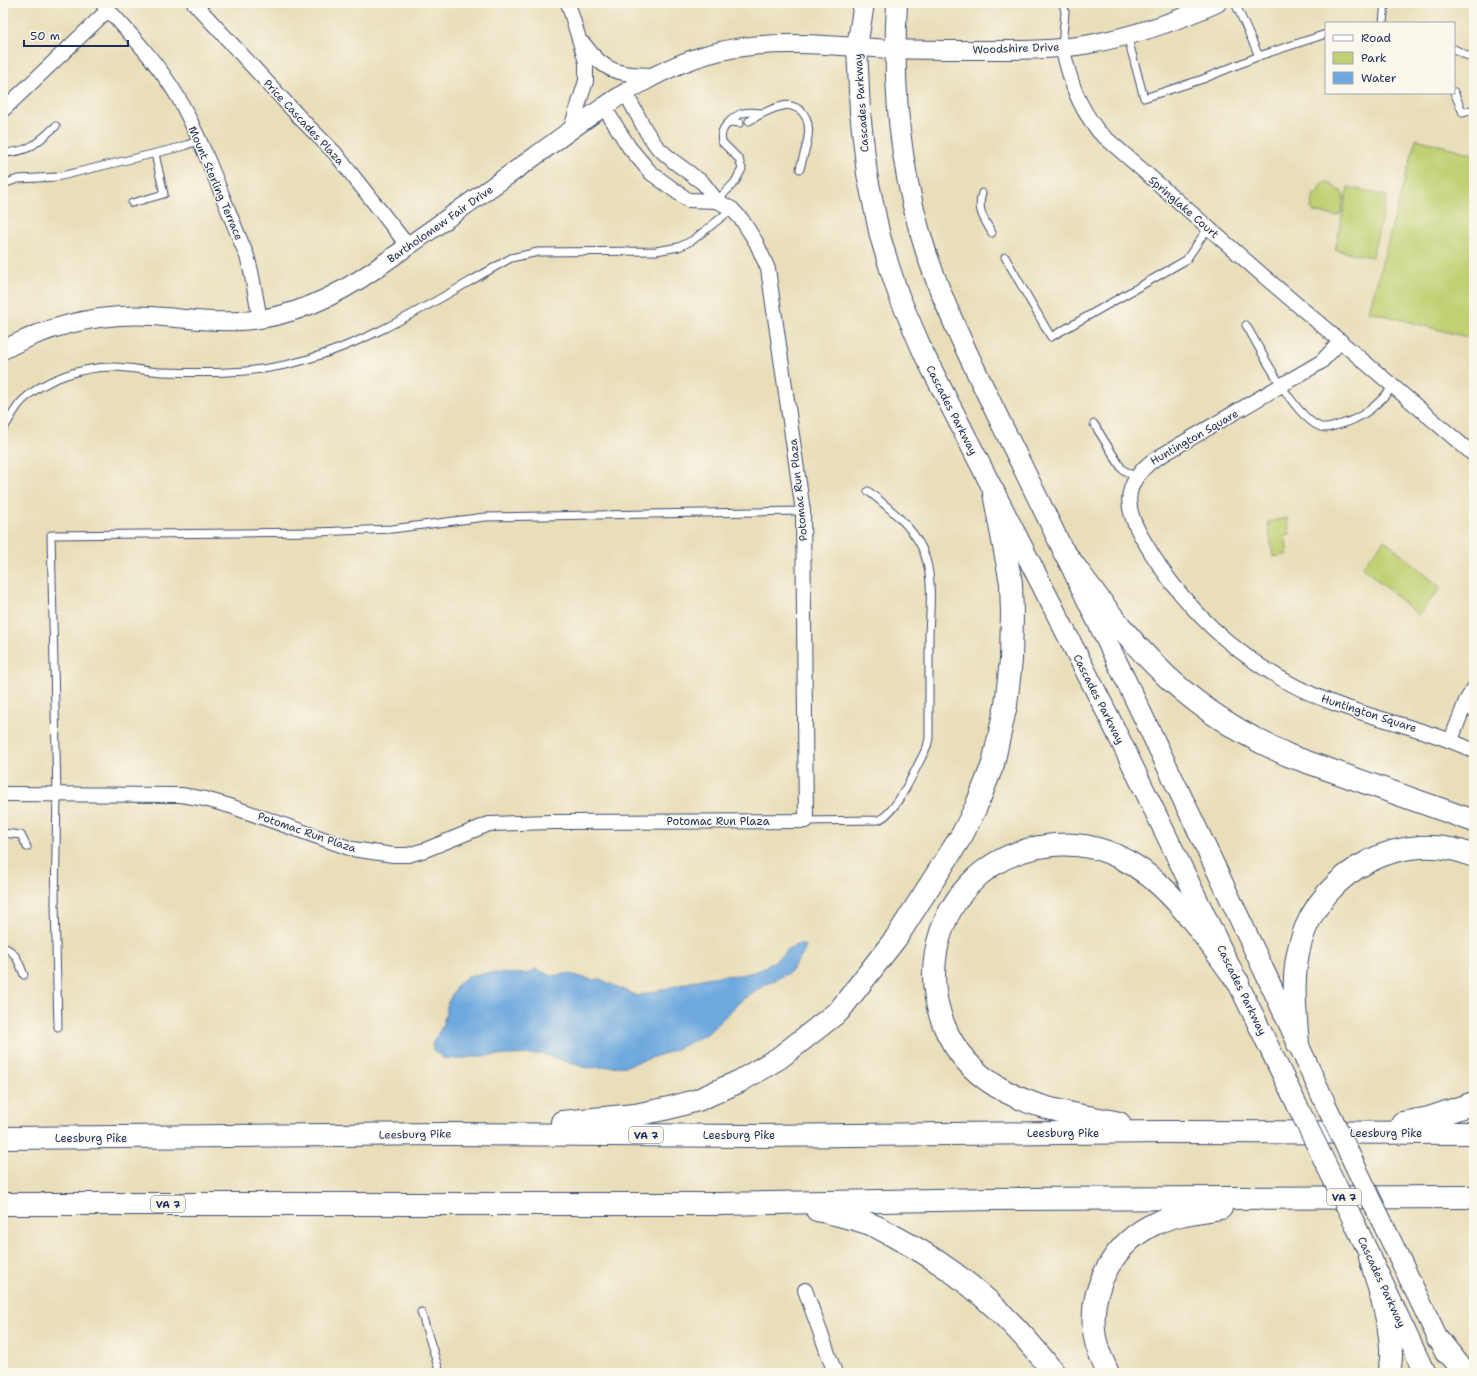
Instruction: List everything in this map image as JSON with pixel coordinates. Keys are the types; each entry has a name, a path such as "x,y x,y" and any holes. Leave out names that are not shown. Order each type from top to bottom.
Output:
{"highway":[{"path":"446,1134 635,1115 698,1100 726,1089 779,1058 839,1012 896,938 962,835 993,764 1006,705 1011,660 1012,614 1011,583 994,493"},
{"path":"1064,552 1116,620 1156,666 1190,697 1234,728 1263,745 1290,756 1474,821"},
{"path":"1164,1132 1038,1107 994,1085 970,1066 948,1035 939,1014 936,1000 933,969 934,954 949,911 967,886 978,876 1003,859 1032,848 1047,845 1062,844 1092,848 1121,858 1151,878 1182,908 1238,982"},
{"path":"1298,1044 1295,997 1297,956 1300,941 1312,913 1330,889 1353,869 1381,855 1395,850 1425,847 1441,848 1474,856"},
{"path":"1362,1132 1429,1118 1474,1103"},
{"name":"Leesburg Pike","path":"3,1138 446,1134 751,1136 1164,1132 1323,1134 1362,1132 1474,1133"},
{"path":"1108,1373 1102,1359 1094,1330 1094,1306 1103,1276 1120,1249 1144,1228 1175,1216 1283,1197"},
{"name":"VA 7","path":"3,1204 720,1204 1283,1197 1474,1197"},
{"path":"720,1204 782,1203 827,1212 878,1228 917,1248 943,1264 979,1292 1023,1335 1054,1373"},
{"path":"1370,1257 1389,1329 1391,1349 1388,1373"},
{"path":"1438,1339 1465,1373"}],"main road":[{"name":"Cascades Parkway","path":"864,3 857,47 863,143 880,236 889,266 924,354 1109,717 1355,1224 1425,1373"},
{"path":"898,3 896,96 910,190 926,250 960,339 1064,552 1326,1105 1455,1373"}],"street":[{"name":"Price Cascades Plaza","path":"194,3 302,120 335,153 408,246"},
{"path":"568,3 586,62 586,82 570,131"},
{"name":"Woodshire Drive","path":"857,47 896,49 1032,50 1062,47 1092,43 1127,35 1160,25 1217,3"},
{"path":"3,110 105,7"},
{"name":"Mount Sterling Terrace","path":"105,7 133,35 160,71 177,97 200,140 246,256 251,271 260,319"},
{"path":"578,36 596,60 615,72 657,75"},
{"name":"Bartholomew Fair Drive","path":"3,350 27,337 53,328 103,318 154,316 215,322 260,319 281,315 334,295 359,281 625,92 657,75 695,58 742,46 792,44 857,47"},
{"name":"Springlake Court","path":"1062,47 1076,97 1086,115 1099,132 1208,228 1341,341"},
{"name":"Potomac Run Plaza","path":"3,794 181,795 205,799 230,806 352,849 393,855 408,855 419,852 488,824 545,822 806,821 803,511 770,280 763,256 742,220 732,209 717,201 703,183 657,147 646,131 625,92"},
{"name":"Potomac Run Plaza","path":"604,108 629,147 651,174 688,200 717,201"},
{"path":"1341,341 1474,455"},
{"name":"Huntington Square","path":"1341,341 1321,362 1152,461 1135,477 1130,491 1129,506 1132,520 1139,534 1172,585 1195,612 1228,643 1276,676 1306,692 1337,704 1451,740 1474,751"},
{"path":"1451,740 1469,711 1474,688"},
{"path":"805,1290 834,1373"}],"lane":[{"path":"1062,47 1065,12 1063,3"},
{"path":"1235,3 1259,56"},
{"path":"1383,22 1385,3"},
{"path":"1127,35 1144,98 1203,79 1259,56 1325,34"},
{"path":"1455,50 1474,59"},
{"path":"1455,94 1463,113 1474,109"},
{"path":"749,121 761,113 785,105 798,109 805,115 809,124 809,131 800,169"},
{"path":"717,201 735,182 742,169 739,159 726,147 721,138 723,129 735,115 753,112 761,113"},
{"path":"730,122 740,122"},
{"path":"3,153 19,152 32,147 56,126"},
{"path":"3,184 18,179 57,177 155,154 200,140"},
{"path":"132,203 164,194 155,154"},
{"path":"982,193 980,213 992,233"},
{"path":"3,429 21,402 47,384 66,376 93,368 114,367 155,372 216,373 285,365 356,342 511,258 538,252 656,250 679,247 693,240 732,209"},
{"path":"1005,257 1051,337 1186,260 1208,228"},
{"path":"1246,325 1295,406 1308,420 1326,428 1353,422 1376,406 1394,386"},
{"path":"1094,424 1122,470 1135,477"},
{"path":"806,821 878,820 888,815 893,810 923,754 929,738 930,599 926,560 922,549 909,530 868,491"},
{"path":"58,1027 55,903 57,794 51,535 317,532 392,529 485,517 803,511"},
{"path":"3,832 22,835 27,847"},
{"path":"3,947 12,951 16,956 24,975"},
{"path":"421,1312 440,1373"}],"green space":[{"path":"1416,139 1474,154 1474,324 1470,338 1369,311"},
{"path":"1327,182 1341,191 1344,196 1341,213 1337,216 1314,212 1311,208 1314,194 1318,192 1320,186"},
{"path":"1348,187 1387,196 1372,257 1335,250"},
{"path":"1287,518 1290,535 1285,536 1288,554 1273,557 1268,522"},
{"path":"1385,540 1441,588 1418,615 1362,567"}],"water":[{"path":"801,944 805,946 804,952 790,972 758,989 742,1000 707,1034 672,1051 626,1066 587,1068 542,1054 476,1056 460,1059 443,1058 433,1050 432,1044 443,1025 448,1002 458,984 472,975 488,973 526,974 536,969 552,976 570,974 593,980 600,979 637,996 706,978 741,975 757,971 775,961 791,947"}]}
